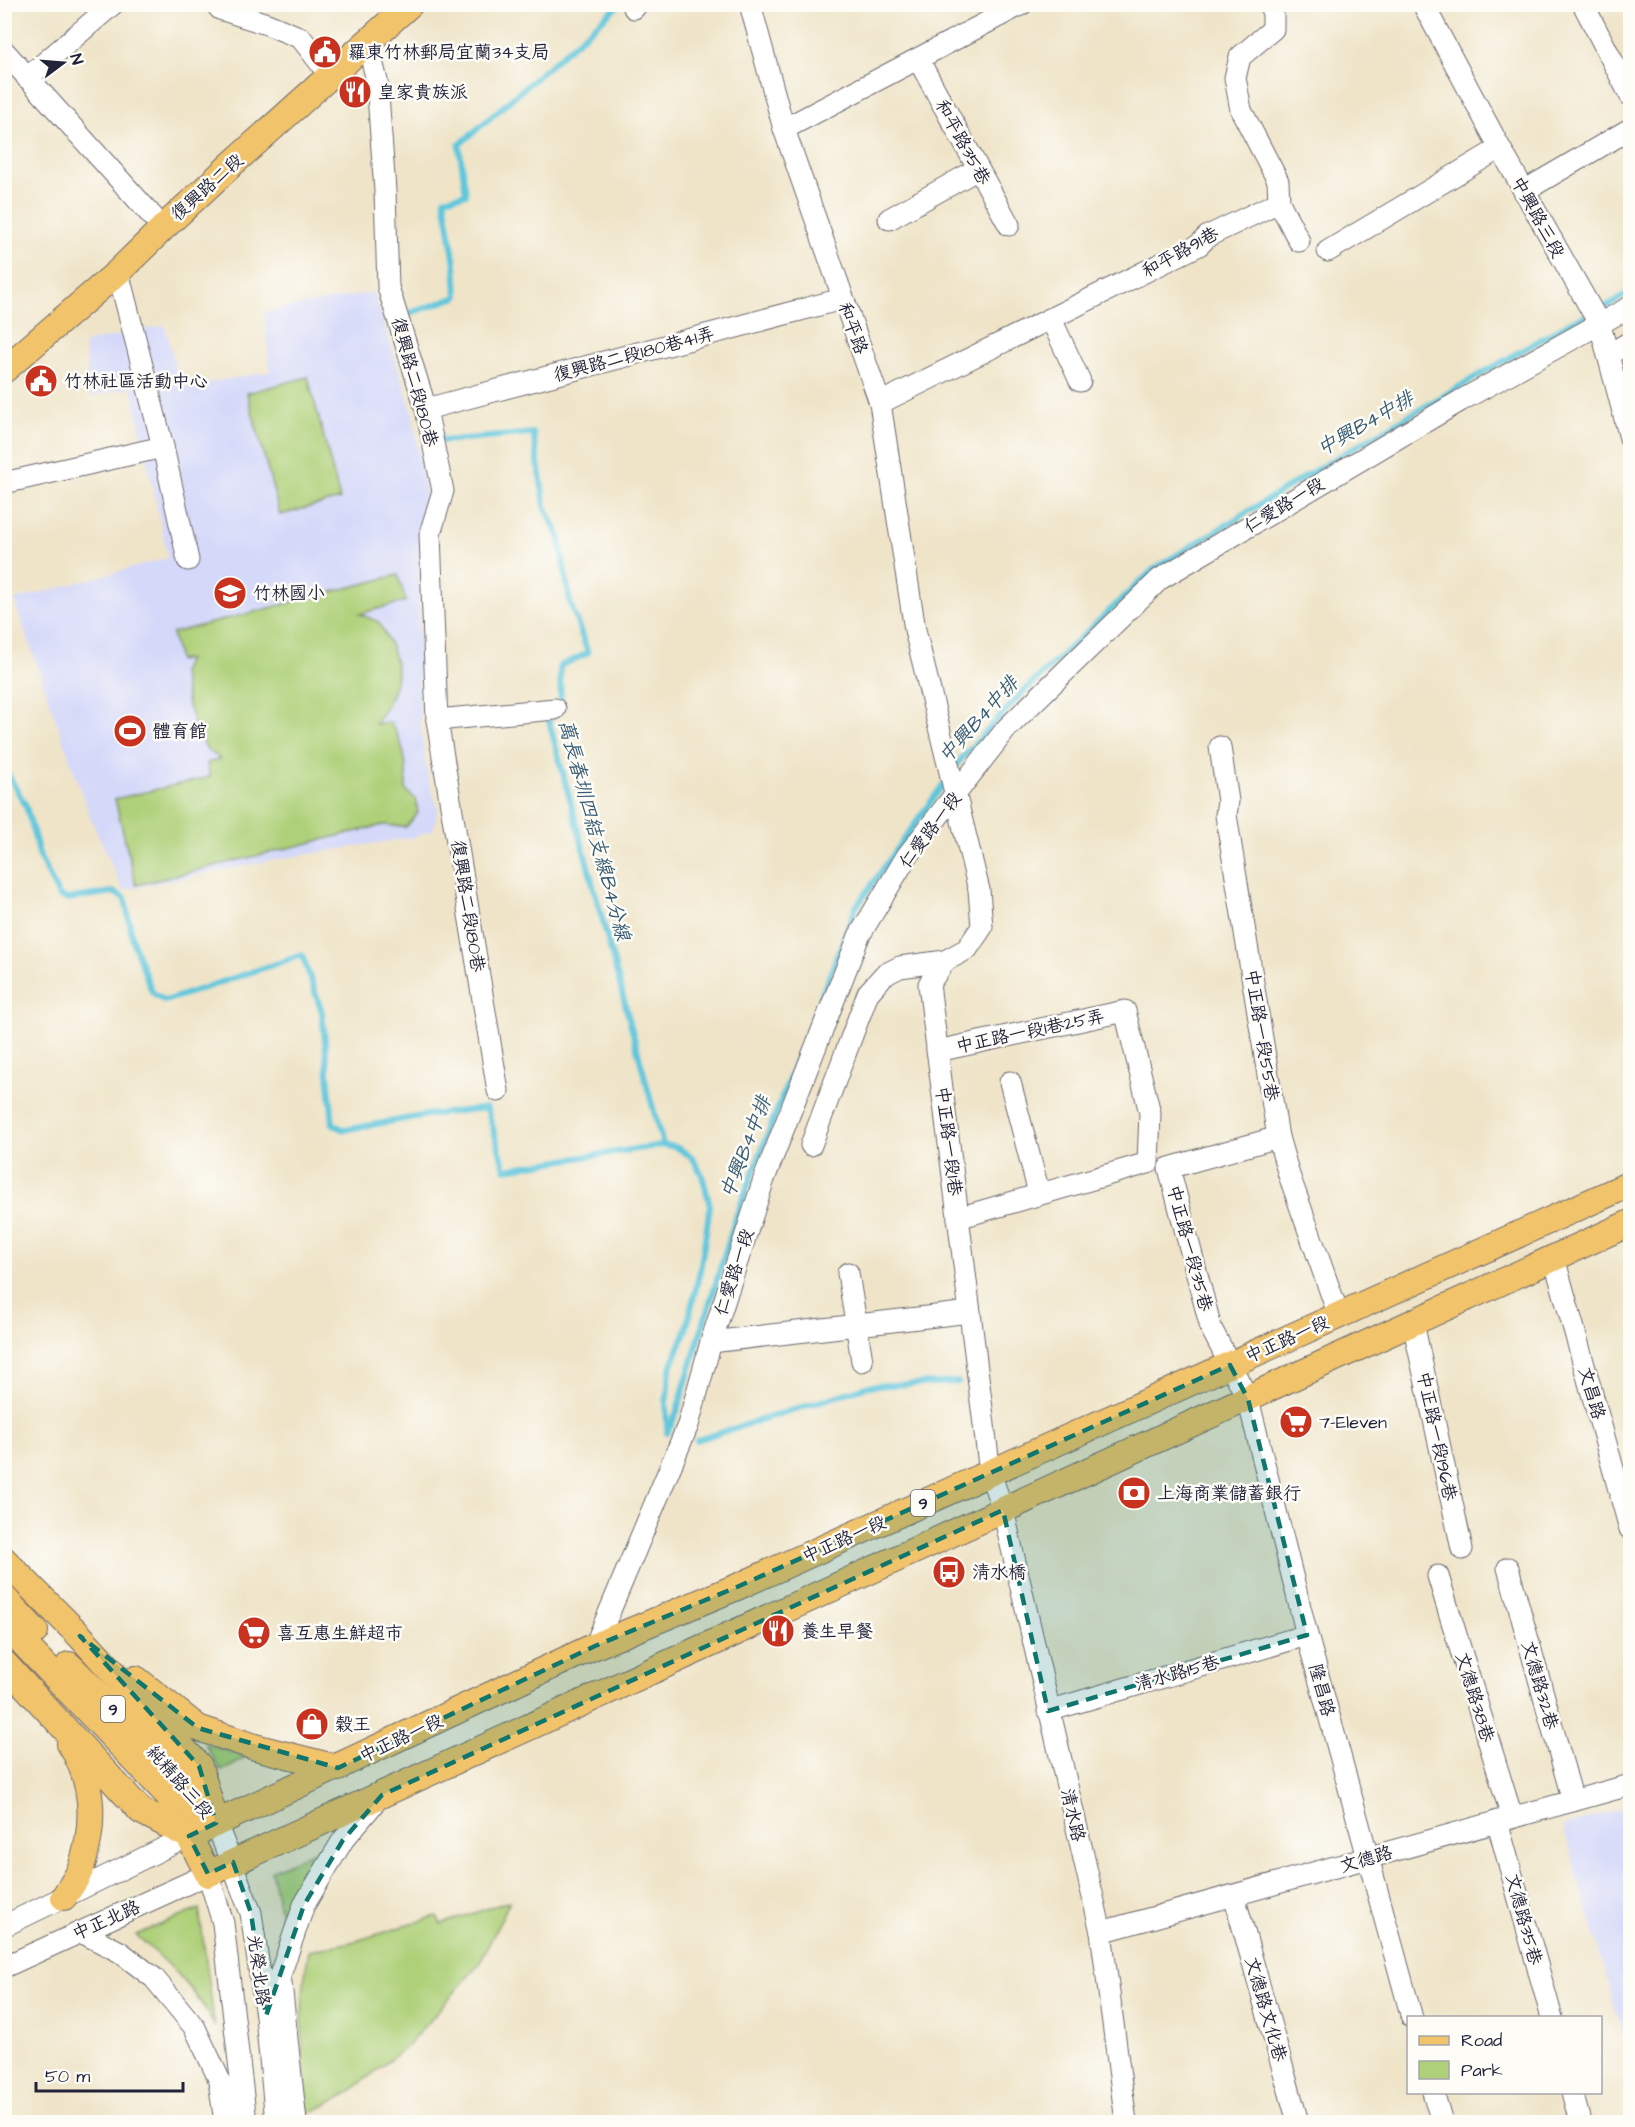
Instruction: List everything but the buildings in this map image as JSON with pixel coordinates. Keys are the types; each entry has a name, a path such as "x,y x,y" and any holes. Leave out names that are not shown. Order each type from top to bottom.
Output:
{"main road":[{"name":"復興路二段","path":"4,370 118,272 163,228 368,45 410,4"},
{"name":"中正路一段","path":"189,1836 595,1646 737,1587 1630,1184"},
{"name":"中正路一段","path":"208,1874 1630,1223"},
{"name":"純精路三段","path":"4,1560 80,1636 199,1766 216,1823"},
{"name":"純精路三段","path":"4,1598 146,1742 216,1823"},
{"name":"純精路三段","path":"4,1623 168,1795 208,1874"},
{"path":"80,1636 198,1728 255,1747 338,1768"},
{"name":"純精路三段","path":"4,1663 141,1811 189,1836"},
{"path":"50,1711 77,1755 88,1784 91,1819 82,1867 64,1897"}],"street":[{"path":"27,78 113,4"},
{"path":"216,4 220,9 301,38 331,77"},
{"name":"和平路","path":"750,4 784,129 880,403 915,630 957,794"},
{"path":"784,129 918,59 991,11 1022,4"},
{"path":"1269,4 1273,13 1273,29 1240,57 1235,78 1241,110 1278,181 1279,202 1299,241"},
{"path":"1583,4 1630,95"},
{"name":"中興路三段","path":"1431,7 1500,148 1599,324 1630,438"},
{"name":"復興路二段180巷","path":"368,45 377,81 385,190 388,287 426,409 443,491 430,534 437,720 498,1091"},
{"path":"4,51 163,228"},
{"name":"和平路35巷","path":"918,59 1009,225"},
{"path":"1524,191 1630,129"},
{"path":"1328,251 1500,148"},
{"path":"889,219 978,170"},
{"name":"和平路91巷","path":"880,403 1199,245 1208,236 1279,202"},
{"path":"118,272 163,447 188,560"},
{"name":"復興路二段180巷41弄","path":"426,409 842,299"},
{"name":"仁愛路一段","path":"595,1646 688,1425 711,1342 764,1179 859,936 907,856 1007,728 1160,579 1460,401 1630,307"},
{"path":"1051,319 1080,381"},
{"path":"1608,355 1630,342"},
{"path":"4,483 163,447"},
{"path":"437,720 555,709"},
{"name":"中正路一段55巷","path":"1220,747 1228,801 1226,815 1278,1137 1289,1175 1339,1316"},
{"name":"中正路一段1巷","path":"957,794 979,890 982,927 967,949 945,961 929,984 990,1473 1003,1510"},
{"path":"811,1145 868,993 884,975 900,968 945,961"},
{"name":"中正路一段1巷25弄","path":"937,1051 1125,1011 1150,1113 1148,1163 1039,1193"},
{"path":"958,1218 1039,1193 1010,1082"},
{"name":"中正路一段35巷","path":"1230,1365 1211,1328 1170,1168 1278,1137"},
{"name":"文昌路","path":"1554,1258 1630,1529"},
{"path":"848,1273 862,1361"},
{"path":"711,1342 970,1312"},
{"name":"中正路一段196巷","path":"1413,1323 1462,1549"},
{"name":"隆昌路","path":"1230,1365 1248,1399 1306,1635 1411,2016"},
{"name":"清水路","path":"1003,1510 1101,1932 1126,2122"},
{"name":"文德路32巷","path":"1508,1568 1573,1801"},
{"name":"文德路38巷","path":"1438,1576 1504,1819"},
{"name":"清水路15巷","path":"1048,1711 1306,1635"},
{"name":"文德路","path":"1101,1932 1630,1785"},
{"path":"266,2016 304,1905 343,1840 381,1794"},
{"name":"文德路35巷","path":"1504,1819 1551,2016"},
{"name":"光榮北路","path":"216,1823 233,1862 250,1913 266,2016 276,2122"},
{"name":"中正北路","path":"4,1926 189,1836"},
{"name":"光榮北路","path":"208,1874 223,1923 246,2122"},
{"name":"中正北路","path":"4,1966 208,1874"},
{"name":"文德路文化巷","path":"1234,1896 1298,2122"},
{"path":"81,1932 120,1952 154,1978 195,2028 219,2079 246,2122"},
{"name":"光榮北路","path":"280,1974 296,2122"},
{"path":"219,2079 225,2122"},
{"path":"1434,2094 1442,2122"},
{"path":"1573,2094 1580,2122"}],"highlighted area":[{"path":"1230,1365 1248,1399 1307,1635 1048,1711 1003,1510 382,1795 343,1840 304,1905 266,2016 251,1913 233,1862 208,1874 189,1836 216,1823 199,1766 80,1636 198,1728 338,1768 595,1646 737,1587"}],"shaded area":[{"name":"竹林國小","path":"374,292 412,411 427,500 419,548 420,722 428,778 438,809 433,830 415,837 278,859 123,890 90,817 14,600 168,558 131,387 90,397 84,343 165,325 181,387 270,372 264,312"},
{"path":"1630,1806 1630,2058 1563,1826"}],"green space":[{"path":"308,377 340,499 280,515 247,393"},
{"path":"398,575 406,601 360,614 379,622 393,651 397,674 395,685 375,724 390,722 399,739 404,754 406,790 416,800 418,813 406,827 383,825 136,885 115,799 210,777 207,763 220,759 207,749 198,734 188,705 182,672 188,659 179,661 172,633"},
{"path":"205,1744 246,1757 221,1771"},
{"path":"318,1849 283,1924 271,1871"},
{"path":"510,1901 479,1964 408,2045 347,2094 308,2114 302,2012 309,1951 356,1941 437,1916 441,1924"},
{"path":"199,1909 215,2027 190,1988 136,1935"}],"waterway":[{"name":"萬長春圳四結支線B4分線","path":"401,316 457,297 455,264 444,199 466,194 459,145 620,4"},
{"name":"中興B4中排","path":"954,769 1021,694 1154,569 1329,462 1571,322 1607,306 1630,292"},
{"name":"萬長春圳四結支線B4分線","path":"440,436 442,441 533,433 545,506 559,536 570,602 588,653 560,666 561,708"},
{"name":"萬長春圳四結支線B4分線","path":"549,714 547,714 663,1145"},
{"path":"4,768 26,806 40,857 59,896 67,899 113,892 125,898 133,942 152,992 165,1001 302,955 322,1012 333,1124 344,1130 427,1115 487,1108 505,1169 663,1145 676,1147 692,1157 702,1175 710,1206 700,1271 686,1330 670,1370 666,1403 667,1430"},
{"name":"中興B4中排","path":"667,1433 676,1414 737,1214 856,907 947,779"},
{"path":"697,1440 869,1386 958,1382"}],"place":[{"name":"羅東竹林郵局宜蘭34支局","path":"325,52"},
{"name":"皇家貴族派","path":"355,92"},
{"name":"竹林社區活動中心","path":"41,381"},
{"name":"竹林國小","path":"230,593"},
{"name":"體育館","path":"130,731"},
{"name":"7-Eleven","path":"1296,1422"},
{"name":"上海商業儲蓄銀行","path":"1134,1493"},
{"name":"清水橋","path":"949,1572"},
{"name":"養生早餐","path":"778,1631"},
{"name":"喜互惠生鮮超市","path":"254,1633"},
{"name":"穀王","path":"312,1724"}]}
